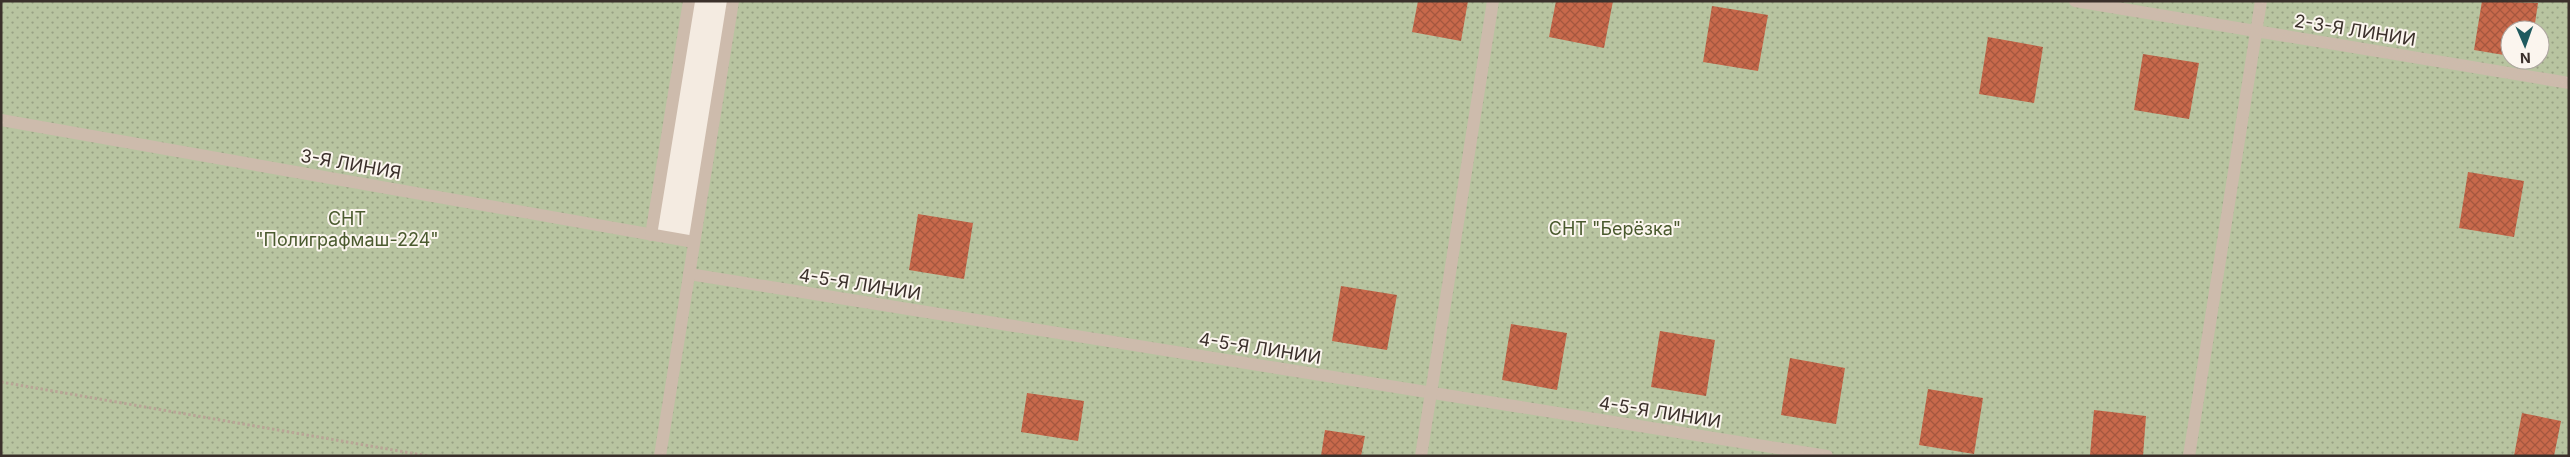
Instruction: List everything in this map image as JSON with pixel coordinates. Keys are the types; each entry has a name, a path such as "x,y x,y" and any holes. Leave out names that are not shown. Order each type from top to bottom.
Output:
{"street":[{"path":"652,235 689,1"},
{"path":"660,456 733,1"},
{"path":"1422,456 1493,1"},
{"name":"2-3-Я ЛИНИИ","path":"2075,1 2569,84"},
{"path":"2190,456 2261,1"},
{"name":"3-Я ЛИНИЯ","path":"1,120 694,242"},
{"name":"4-5-Я ЛИНИИ","path":"688,274 1827,456"}],"path":[{"path":"1,382 428,456"}],"green space":[{"name":"СНТ \"Берёзка\"","path":"1,1 689,1 647,234 693,247 733,1 2569,1 2569,456 1,456"}],"building":[{"path":"1418,1 1468,1 1461,41 1412,32"},
{"path":"1556,1 1613,1 1604,48 1549,37"},
{"path":"2482,1 2538,3 2535,20 2500,20 2500,54 2474,50"},
{"path":"1712,6 1768,15 1758,71 1703,62"},
{"path":"1988,37 2043,47 2034,103 1979,94"},
{"path":"2143,54 2199,63 2189,119 2134,110"},
{"path":"2468,172 2524,181 2514,237 2459,228"},
{"path":"918,214 973,223 964,279 909,270"},
{"path":"1341,286 1397,295 1387,350 1332,341"},
{"path":"1511,324 1567,333 1557,390 1502,380"},
{"path":"1660,331 1715,340 1706,396 1651,387"},
{"path":"1790,358 1845,368 1836,424 1781,415"},
{"path":"1928,389 1983,398 1974,454 1919,445"},
{"path":"1027,393 1084,401 1078,441 1021,432"},
{"path":"2094,410 2146,416 2143,456 2090,455"},
{"path":"2522,413 2561,421 2554,456 2514,456"},
{"path":"1325,430 1365,436 1361,456 1321,456"}],"park label":[{"name":"СНТ \"Полиграфмаш-224\"","path":"347,228"}]}
